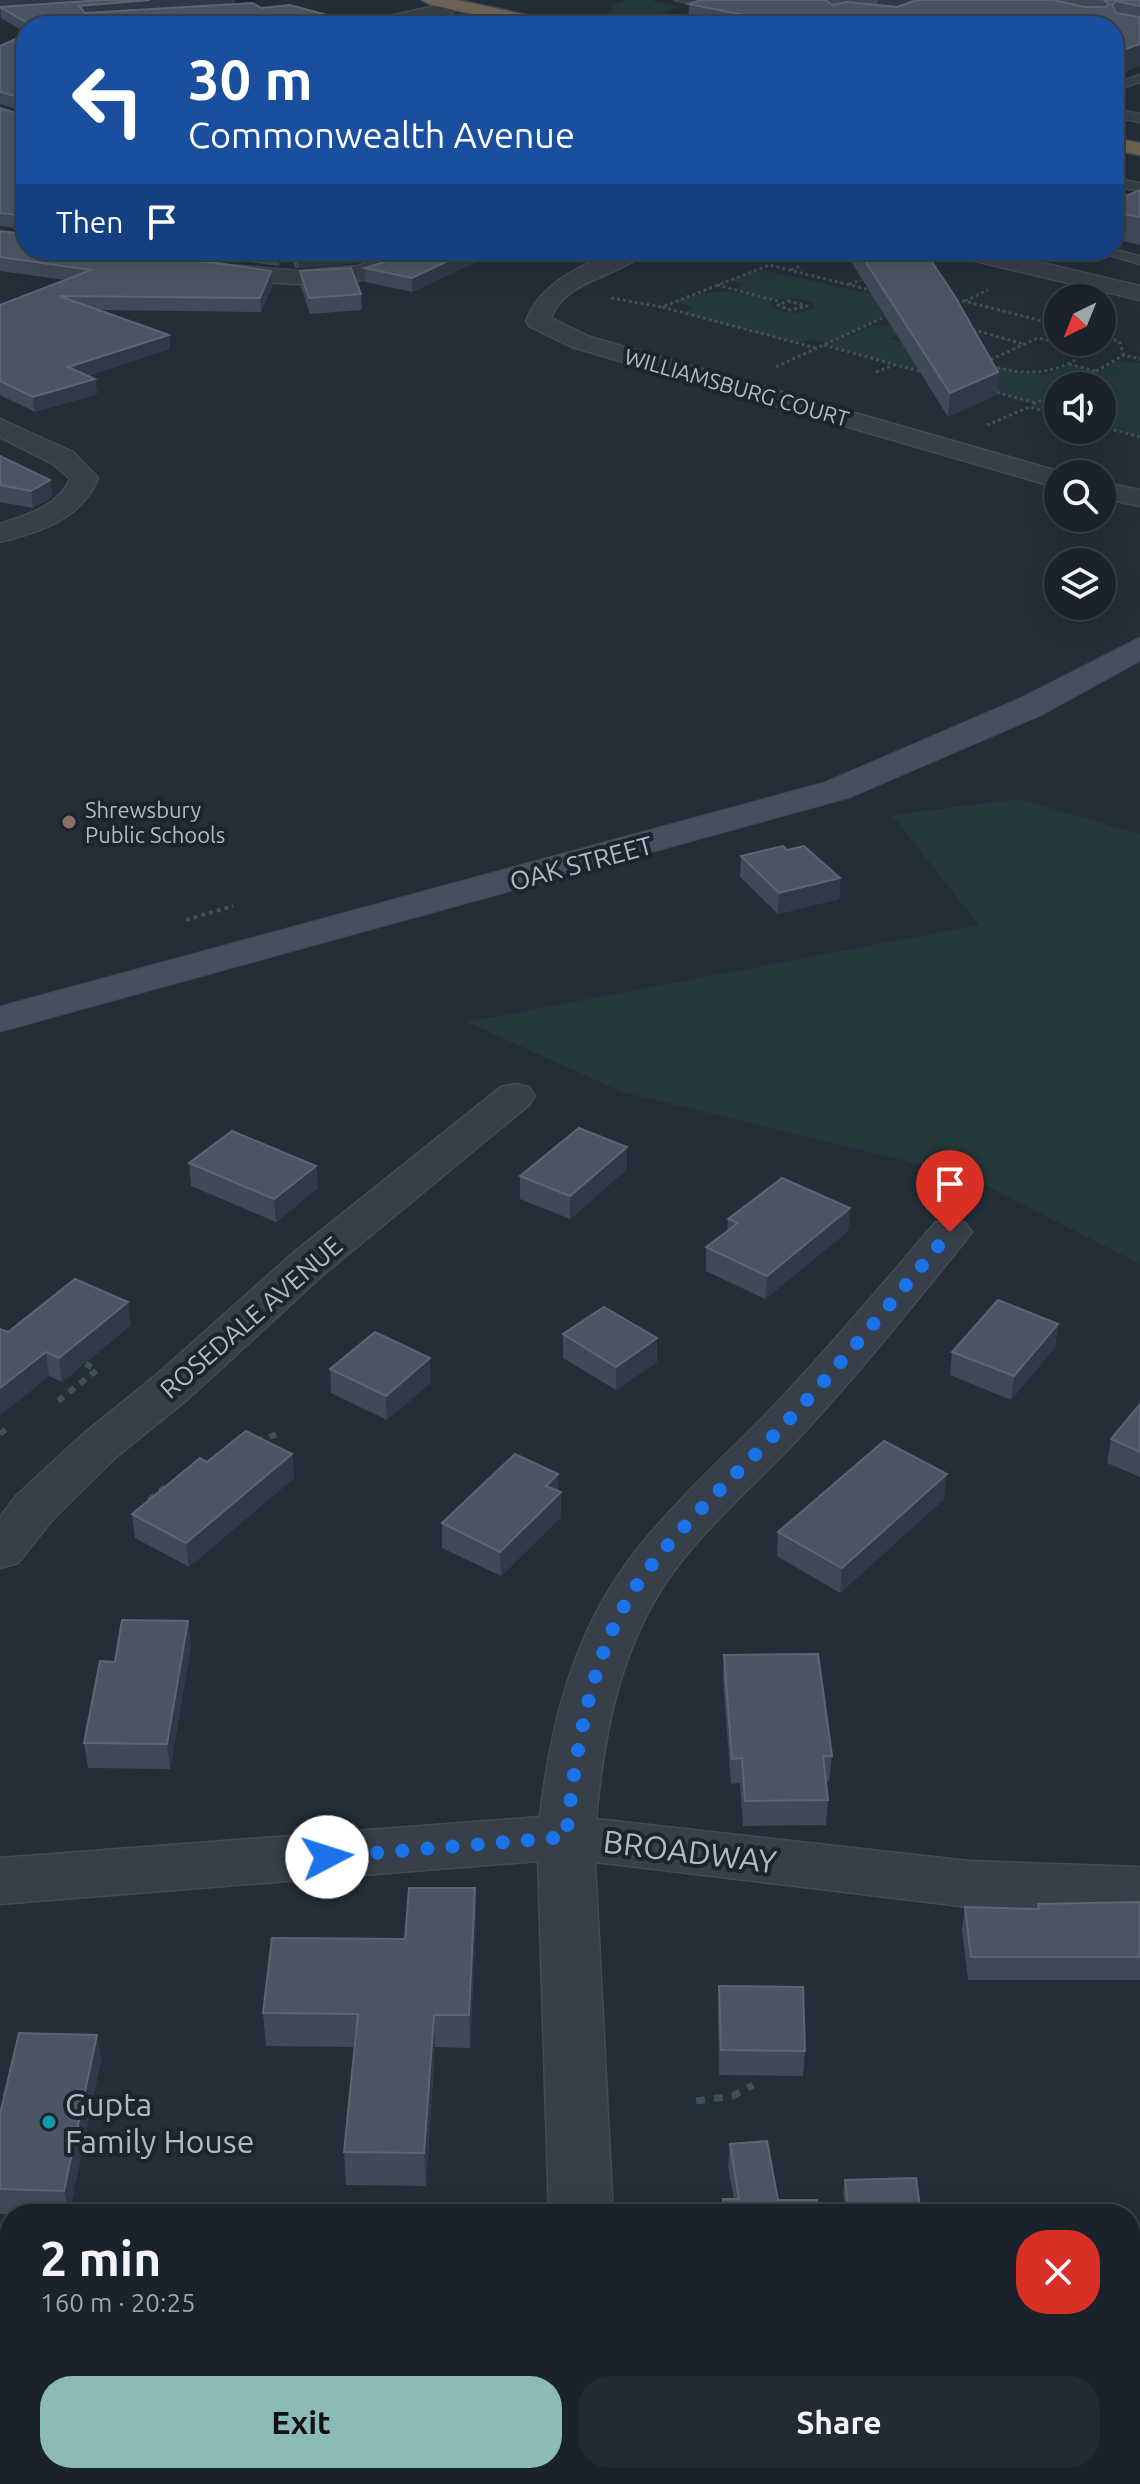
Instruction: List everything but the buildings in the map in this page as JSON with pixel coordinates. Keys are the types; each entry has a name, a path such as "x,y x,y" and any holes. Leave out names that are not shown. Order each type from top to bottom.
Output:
{"highway":[{"path":"401,0 499,16"},
{"path":"438,5 483,16"}],"street":[{"path":"401,16 438,5"},
{"path":"162,260 300,277 362,273 389,260"},
{"name":"WILLIAMSBURG COURT","path":"613,260 588,272 547,300 539,311 538,321 581,342 1044,475"},
{"path":"1000,260 1140,293"},
{"path":"0,427 63,458 84,478 81,491 69,504 0,533"},
{"path":"1116,493 1140,498"},
{"name":"OAK STREET","path":"0,1019 821,796 1030,707 1140,647"},
{"name":"ROSEDALE AVENUE","path":"0,1551 35,1507 99,1446 172,1387 308,1264 515,1096"},
{"path":"580,2204 564,1919 566,1837 579,1737 601,1661 625,1605 651,1568 811,1396 950,1232"},
{"name":"BROADWAY","path":"0,1881 566,1837 969,1884 1140,1890"}],"lane":[{"path":"680,0 726,9 744,9"}],"path":[{"path":"662,307 769,265 878,292"},
{"path":"790,270 802,265"},
{"path":"728,273 740,276"},
{"path":"848,285 861,280"},
{"path":"716,285 781,302 798,301 807,306 790,310 779,307 781,302"},
{"path":"682,292 693,295"},
{"path":"598,294 643,306 662,307 816,348"},
{"path":"949,301 964,301 1044,321"},
{"path":"728,385 897,312"},
{"path":"671,317 682,313"},
{"path":"884,317 894,320"},
{"path":"966,328 1024,344"},
{"path":"735,334 746,330"},
{"path":"1044,339 1038,338 983,363 1039,376 1069,364 1076,356"},
{"path":"1116,340 1124,355"},
{"path":"824,345 935,376"},
{"path":"979,354 994,359"},
{"path":"1069,364 1099,372 1124,355 1140,359"},
{"path":"876,372 894,364"},
{"path":"1009,370 1016,367"},
{"path":"979,388 1036,403"},
{"path":"939,447 1044,399"},
{"path":"1029,407 1044,411"},
{"path":"1116,431 1140,437"},
{"path":"186,920 233,906"},
{"path":"58,1401 97,1370 84,1363"},
{"path":"0,1434 9,1427"},
{"path":"251,1443 278,1434"},
{"path":"154,1509 144,1504 179,1477"},
{"path":"696,2101 738,2096 753,2085"}],"green space":[{"path":"655,0 652,1 681,7 653,16 603,16 619,2"},
{"path":"759,269 912,303 828,343 811,339 797,343 682,313 693,308 678,301 723,292 768,299 771,308 781,312 798,313 814,308 813,302 795,298 775,299 737,289 742,284 728,280"},
{"path":"875,325 916,326 891,339 1024,374 1044,374 1044,411 1029,407 1034,403 830,345"},
{"path":"1117,361 1140,363 1140,437 1116,431 1116,372 1099,372"},
{"path":"1069,364 1099,372 1052,372"},
{"path":"1018,799 1140,834 1140,1264 965,1175 622,1092 467,1022 979,925 892,815"}],"waterway":[{"path":"220,3 248,0"}],"place":[{"name":"Shrewsbury Public Schools","path":"69,822"},
{"name":"Gupta Family House","path":"49,2122"}],"route":[{"path":"327,1857 566,1837 579,1737 601,1661 625,1605 651,1568 811,1396 950,1232"}]}
